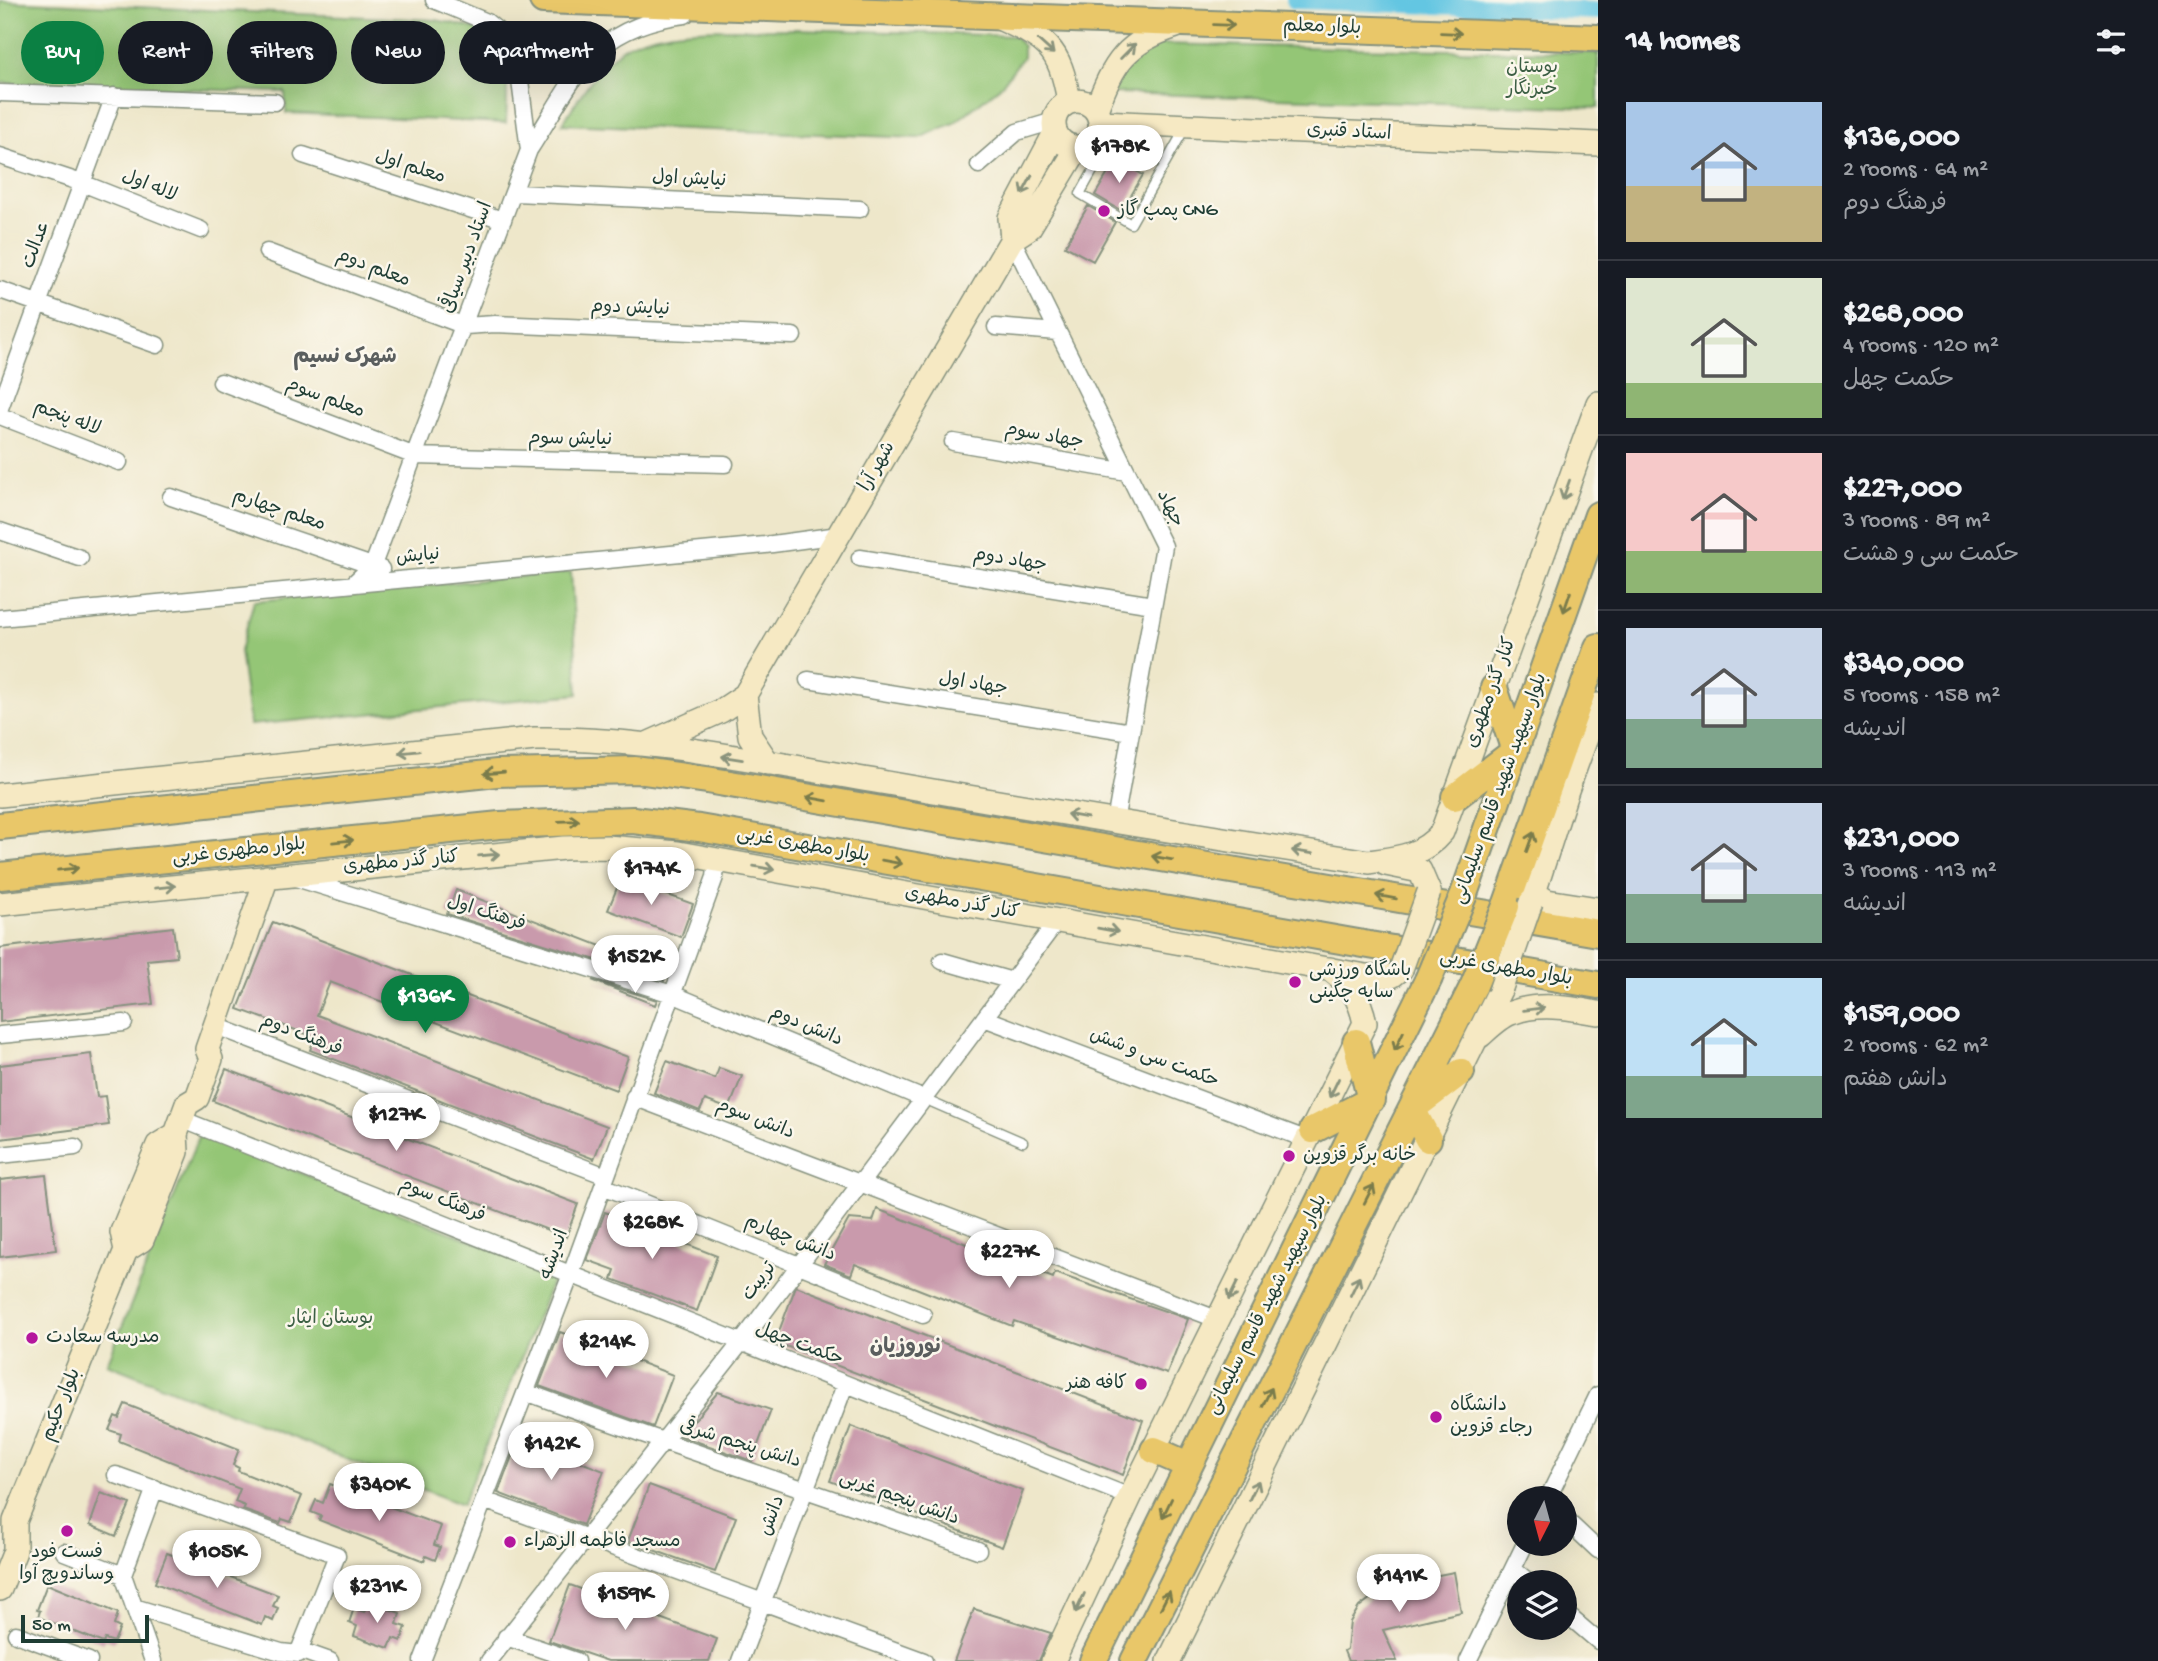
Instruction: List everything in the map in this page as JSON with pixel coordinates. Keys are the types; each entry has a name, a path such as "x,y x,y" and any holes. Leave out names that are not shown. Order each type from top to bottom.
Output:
{"main road":[{"name":"بلوار معلم","path":"543,0 1598,38"},
{"name":"بلوار سپهبد شهید قاسم سلیمانی","path":"1093,1661 1371,1100 1428,979 1464,894 1598,514"},
{"name":"بلوار سپهبد شهید قاسم سلیمانی","path":"1134,1661 1474,985 1524,900 1572,721 1598,647"},
{"path":"1455,797 1515,751 1494,688"},
{"path":"1567,790 1572,721"},
{"path":"0,827 497,773 636,770 721,782 1598,933"},
{"name":"بلوار مطهری غربی","path":"3,876 432,832 568,821 633,820 699,828 1598,985"},
{"path":"1311,1135 1371,1100 1356,1042"},
{"path":"1428,1139 1412,1109 1461,1072"},
{"path":"1154,1450 1188,1465"}],"street":[{"name":"استاد دبیر سیاقی","path":"373,565 529,150 519,73 514,53 503,35 487,22 434,0"},
{"path":"529,150 576,73 612,37 662,18 729,7"},
{"path":"994,16 1052,48 1064,72 1069,102 1084,101 1106,118"},
{"name":"شهر آرا","path":"745,695 1012,239 1029,228 1078,147 1092,142 1100,130 1106,118 1121,57 1150,34 1187,23"},
{"path":"0,93 275,102"},
{"name":"عدالت","path":"0,408 114,96"},
{"name":"شهر آرا","path":"1012,239 1010,218 1054,127 1058,109 1069,102"},
{"name":"استاد قنبری","path":"1106,118 1186,126 1598,144"},
{"path":"979,165 1017,132 1054,127 1064,143 1078,147"},
{"name":"معلم اول","path":"303,155 503,220"},
{"name":"لاله اول","path":"0,156 82,183 201,230"},
{"name":"نیایش اول","path":"515,193 860,209"},
{"name":"جهاد","path":"1012,239 1164,546 1115,822"},
{"name":"معلم دوم","path":"267,252 465,326"},
{"path":"0,290 157,345"},
{"name":"نیایش دوم","path":"465,326 495,324 793,336"},
{"path":"996,327 1058,332"},
{"name":"معلم سوم","path":"221,382 415,456"},
{"name":"کنار گذر مطهری","path":"1369,862 1412,855 1431,845 1442,832 1598,402"},
{"name":"لاله پنجم","path":"0,416 119,462"},
{"name":"جهاد سوم","path":"953,442 1127,472"},
{"name":"نیایش سوم","path":"415,456 725,464"},
{"name":"معلم چهارم","path":"171,497 373,565 402,579"},
{"path":"0,531 80,558"},
{"name":"نيايش","path":"0,618 765,545 839,535"},
{"name":"جهاد دوم","path":"860,558 1153,605"},
{"path":"353,584 373,565"},
{"name":"جهاد اول","path":"808,680 1131,732"},
{"path":"646,744 721,711 745,695 750,736 768,763"},
{"path":"1169,1661 1501,988 1524,900 1567,790 1590,749 1598,705"},
{"name":"کنار گذر مطهری","path":"0,795 535,739 578,738 646,744 768,763 1420,871 1429,892 1401,969 1392,975 1378,978 717,860 607,847 393,863 0,904"},
{"path":"35,823 89,786"},
{"path":"393,863 432,832"},
{"name":"اندیشه","path":"422,1661 571,1274 715,877 717,860"},
{"path":"3,876 74,897"},
{"name":"فرهنگ اول","path":"277,876 672,993"},
{"name":"بلوار حکیم","path":"0,1589 15,1551 5,1523 126,1250 142,1240 177,1152 183,1093 196,1055 207,1049 277,876"},
{"path":"1524,900 1598,909"},
{"name":"تربیت","path":"489,1661 740,1344 1057,922"},
{"path":"942,961 1012,981"},
{"path":"1053,1661 1130,1497 1365,1023 1362,1006 1349,984 1328,967"},
{"name":"دانش دوم","path":"672,993 924,1099"},
{"path":"1478,1038 1509,1013 1534,1007 1565,1007 1598,1013"},
{"name":"حکمت سی و شش","path":"984,1018 1311,1135"},
{"path":"0,1035 124,1023"},
{"name":"فرهنگ دوم","path":"216,1026 605,1181"},
{"name":"دانش سوم","path":"634,1097 1219,1320"},
{"name":"فرهنگ سوم","path":"181,1119 571,1274"},
{"path":"0,1154 75,1147"},
{"name":"دانش چهارم","path":"605,1181 923,1315"},
{"name":"حکمت چهل","path":"571,1274 740,1344 1130,1497"},
{"name":"دانش","path":"740,1661 845,1385"},
{"name":"دانش پنجم شرقی","path":"526,1392 661,1442 806,1488"},
{"path":"1554,1486 1598,1395"},
{"path":"116,1475 337,1555 298,1654 281,1652 134,1607"},
{"path":"153,1661 123,1575 155,1488"},
{"name":"دانش پنجم غربی","path":"806,1488 978,1550"},
{"path":"484,1500 761,1604 923,1661"},
{"path":"1577,1530 1598,1550"},
{"path":"64,1552 123,1575"},
{"path":"1468,1661 1519,1556"},
{"path":"1577,1623 1598,1641"},
{"path":"16,1634 89,1661"},
{"path":"506,1637 576,1661"},
{"path":"299,1650 330,1661"}],"lane":[{"path":"1106,118 1080,194 1131,224 1186,126"},
{"path":"924,1099 1023,1142"}],"green space":[{"path":"0,1 436,20 441,21 351,21 351,84 445,84 445,22 459,25 459,84 507,84 506,123 286,113 285,92 32,84 104,84 104,21 21,21 21,84 0,83"},
{"path":"728,29 1015,36 1023,47 1023,57 1000,87 954,123 919,138 562,124 589,84 616,84 616,54 635,42 678,32"},
{"name":"بوستان خبرنگار","path":"1153,44 1598,53 1598,108 1113,93 1106,81"},
{"path":"571,572 578,694 250,725 240,651 254,601"},
{"name":"بوستان ایثار","path":"200,1133 555,1274 462,1505 107,1364"}],"building":[{"path":"1116,160 1143,175 1122,211 1095,195"},
{"path":"1088,206 1115,222 1093,261 1065,246"},
{"path":"621,878 693,904 681,937 608,910"},
{"path":"456,890 668,972 664,981 447,914"},
{"path":"273,922 628,1057 616,1090 330,982 317,1015 607,1126 594,1159 310,1050 315,1037 238,1009"},
{"path":"173,927 177,957 147,960 153,1004 0,1022 0,948"},
{"path":"592,980 657,1000 655,1005"},
{"path":"91,1054 97,1097 105,1096 109,1125 0,1139 0,1065"},
{"path":"667,1061 715,1079 719,1068 742,1076 729,1109 705,1100 700,1111 654,1093"},
{"path":"226,1069 578,1204 566,1237 213,1101"},
{"path":"46,1175 56,1250 0,1257 0,1180"},
{"path":"877,1209 1053,1278 1055,1273 1188,1319 1167,1374 1014,1321 1012,1326 855,1264 851,1275 824,1264 849,1219 873,1221"},
{"path":"605,1212 717,1256 697,1311 612,1279 615,1270 587,1260"},
{"path":"796,1286 1143,1420 1123,1475 775,1342"},
{"path":"560,1332 673,1375 653,1427 539,1386"},
{"path":"718,1392 771,1410 752,1461 681,1436"},
{"path":"125,1404 239,1449 233,1465 239,1468 238,1471 302,1496 291,1522 282,1519 280,1523 243,1510 245,1506 235,1502 240,1489 119,1441 121,1434 109,1430 115,1416 119,1418"},
{"path":"851,1426 1023,1491 1002,1547 830,1481"},
{"path":"519,1438 604,1471 583,1525 498,1493"},
{"path":"330,1484 441,1526 434,1545 440,1547 435,1560 426,1556 424,1561 319,1520 321,1516 311,1512 316,1500 323,1503"},
{"path":"649,1485 736,1517 715,1572 628,1541"},
{"path":"101,1493 130,1504 116,1536 90,1525"},
{"path":"167,1553 278,1595 273,1606 278,1608 273,1621 265,1617 262,1625 155,1583"},
{"path":"1454,1572 1461,1612 1383,1630 1397,1661 1348,1661 1344,1651 1347,1649 1350,1622 1359,1607 1379,1592 1378,1587"},
{"path":"47,1584 118,1613 114,1625 120,1628 114,1642 105,1639 103,1643 38,1617 40,1611 37,1610"},
{"path":"570,1585 717,1639 709,1661 608,1661 549,1641"},
{"path":"368,1601 400,1613 397,1624 406,1627 401,1641 393,1638 389,1648 354,1636 357,1626 349,1623 354,1608 364,1612"},
{"path":"974,1609 1051,1633 1039,1661 954,1661"}],"waterway":[{"path":"1295,0 1598,11"}],"place":[{"name":"پمپ گاز CNG","path":"1104,211"},
{"name":"باشگاه ورزشى سايه چگينى","path":"1295,982"},
{"name":"خانه برگر قزوین","path":"1289,1156"},
{"name":"مدرسه سعادت","path":"32,1338"},
{"name":"کافه هنر","path":"1141,1384"},
{"name":"دانشگاه رجاء قزوین","path":"1436,1417"},
{"name":"فست فود وساندویچ آوا","path":"67,1531"},
{"name":"مسجد فاطمه الزهراء","path":"510,1542"}],"district":[{"name":"شهرک نسیم","path":"345,358"},
{"name":"نوروزیان","path":"906,1348"}]}
